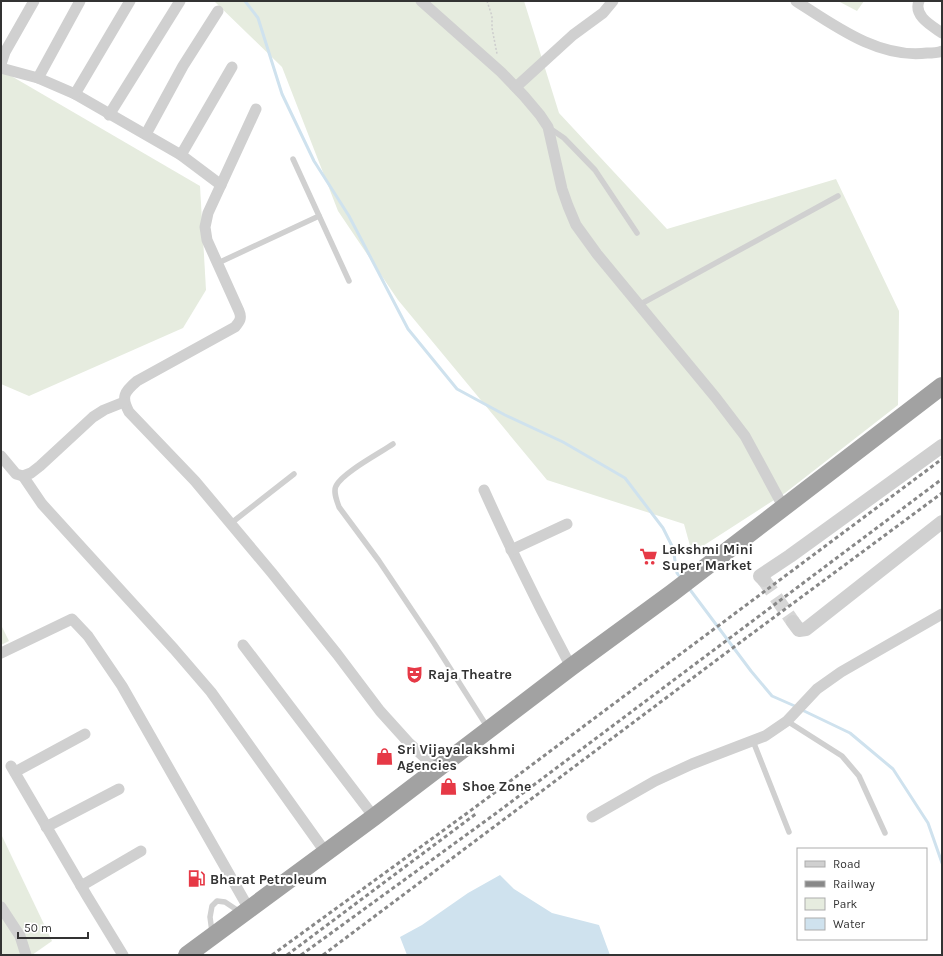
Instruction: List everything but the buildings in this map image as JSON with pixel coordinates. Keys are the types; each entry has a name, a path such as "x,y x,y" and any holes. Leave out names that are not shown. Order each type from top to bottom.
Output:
{"highway":[{"path":"187,955 326,853 571,667 672,593 942,386"}],"street":[{"path":"1,64 5,52 34,1"},
{"path":"38,78 80,1"},
{"path":"75,94 130,1"},
{"path":"109,114 180,1"},
{"path":"421,1 501,72 540,115 548,127 562,189 576,225 597,254 716,398 745,436 784,508"},
{"path":"516,87 574,35 603,13 613,1"},
{"path":"796,1 837,28 870,44 897,53 918,54 942,51"},
{"path":"919,1 917,10 920,15 942,34"},
{"path":"146,134 183,66 218,11"},
{"path":"182,155 232,67"},
{"path":"1,68 38,78 75,94 182,155 221,185"},
{"path":"256,109 208,213 205,227 207,240 241,316 240,322 235,327 137,381 125,394 124,402 129,412 195,482 230,524 337,654 380,711 408,742 437,769"},
{"path":"1,456 16,474 23,476 31,473 94,417 104,410 124,402"},
{"path":"764,580 760,576 796,552 942,446"},
{"path":"23,476 42,504 174,649 211,692 326,853"},
{"path":"484,490 511,550 571,667"},
{"path":"793,622 799,630 806,629 942,522"},
{"path":"511,550 567,524"},
{"path":"592,817 661,778 692,764 765,736 790,717 817,689 841,672 942,614"},
{"path":"1,653 72,619 88,636 122,686 246,911"},
{"path":"243,645 374,817"},
{"path":"85,734 13,769 80,886 123,955"},
{"path":"46,827 119,789"},
{"path":"80,886 141,850"},
{"path":"1,907 20,936 26,955"}],"lane":[{"path":"548,127 564,138 595,170 637,233"},
{"path":"292,159 349,281"},
{"path":"638,305 838,196"},
{"path":"218,263 319,216"},
{"path":"393,444 342,477 335,487 335,497 339,507 379,561 434,643 489,730"},
{"path":"230,524 294,474"},
{"path":"790,717 842,756 859,776 885,833"},
{"path":"752,741 789,832"},
{"path":"212,936 210,917 212,906 217,901 225,902 246,911"}],"path":[{"path":"487,1 492,16 492,28 501,72"}],"green space":[{"path":"214,1 524,1 559,113 667,229 836,179 899,311 898,405 785,493 692,553 684,524 547,480 398,300 338,211 282,67"},
{"path":"838,1 864,1 857,11"},
{"path":"1,70 200,186 206,290 183,328 29,396 1,384"},
{"path":"1,625 9,641 1,645"},
{"path":"1,834 52,941 32,955 1,955"}],"water":[{"path":"500,875 514,889 552,913 599,925 610,955 407,955 400,937 422,925 468,893"}],"waterway":[{"path":"245,1 258,18 282,94 314,161 349,216 408,329 457,389 505,415 563,442 625,478 663,528 673,548 677,573 681,578"},
{"path":"688,587 751,671 772,696 797,707"},
{"path":"802,710 850,733 893,769 928,823 942,863"}],"tunnel":[{"path":"764,580 793,622"}],"railway":[{"path":"272,955 470,811 942,459"},
{"path":"301,955 495,814 942,479"},
{"path":"323,955 942,493"},
{"path":"287,955 477,813"}],"place":[{"name":"Lakshmi Mini Super Market","path":"649,557"},
{"name":"Raja Theatre","path":"415,674"},
{"name":"Sri Vijayalakshmi Agencies","path":"384,757"},
{"name":"Shoe Zone","path":"449,786"},
{"name":"Bharat Petroleum","path":"197,879"}]}
